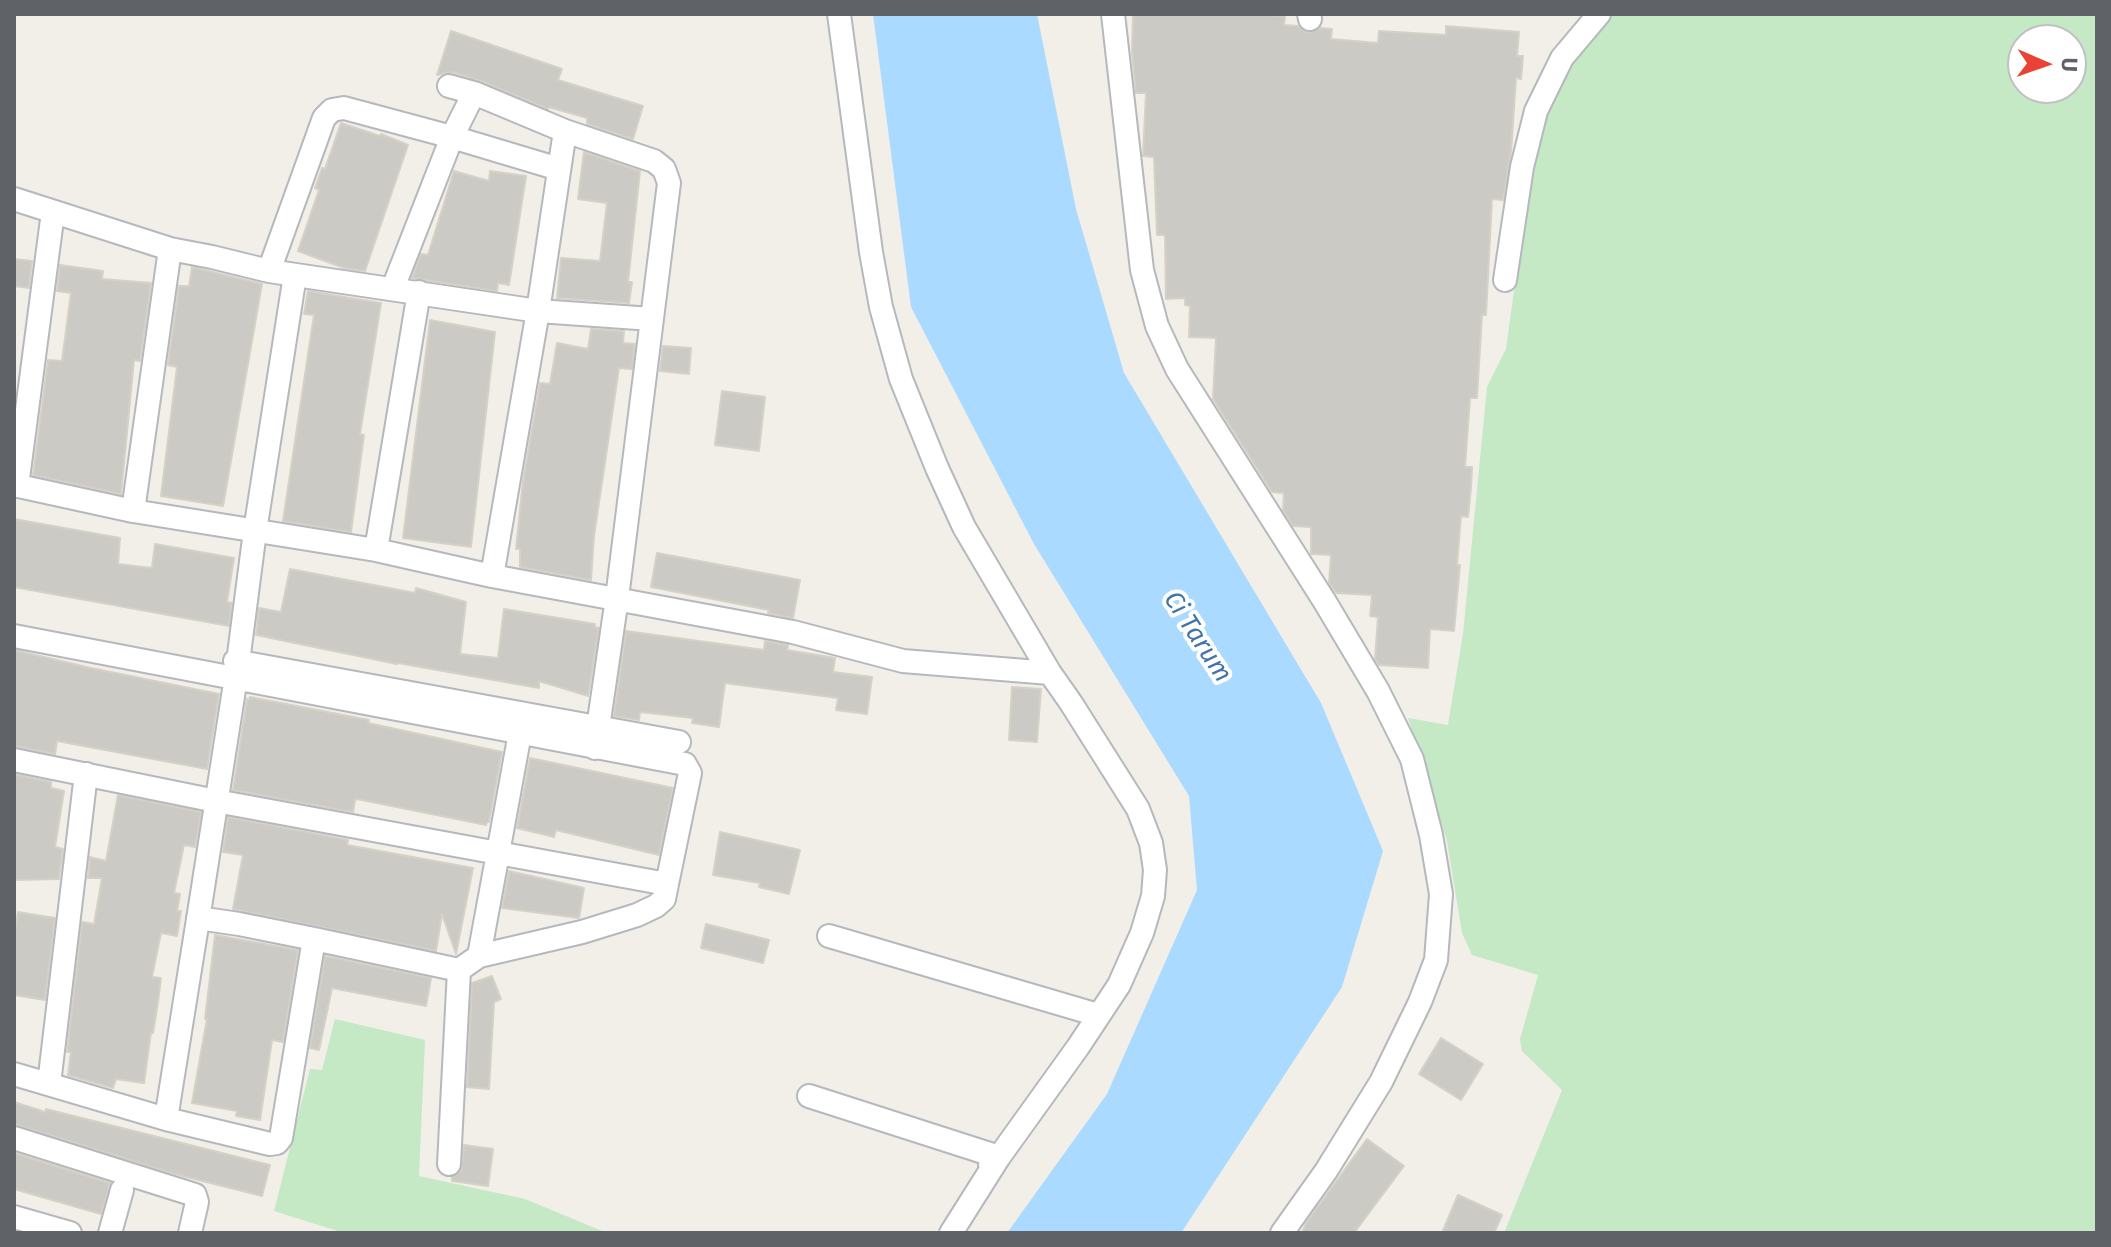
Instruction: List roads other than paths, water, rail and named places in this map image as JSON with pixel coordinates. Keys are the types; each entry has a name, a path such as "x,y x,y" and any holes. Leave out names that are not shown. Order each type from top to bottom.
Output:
{"street":[{"path":"839,14 878,294 901,379 964,527 1050,673 1138,809 1151,843 1155,870 1153,896 1142,933 1119,985 999,1157 951,1233"},
{"path":"1113,14 1142,270 1157,326 1177,369 1378,691 1412,759 1431,835 1441,894 1436,960 1420,1002 1381,1082 1326,1171 1282,1233"},
{"path":"1505,280 1522,167 1536,111 1562,58 1599,14"},
{"path":"449,86 474,93 565,131 654,161 664,169 669,183 617,598 596,738"},
{"path":"393,288 452,137 474,93"},
{"path":"269,271 324,118 332,110 344,108 559,169"},
{"path":"492,576 538,311 565,131"},
{"path":"14,199 170,249 269,271 538,311 652,319"},
{"path":"53,212 16,486 133,511 376,550 492,576 793,632 903,661 1050,673"},
{"path":"133,511 170,249"},
{"path":"166,1119 295,275"},
{"path":"376,550 419,292"},
{"path":"14,621 93,643"},
{"path":"14,636 93,643 596,738 689,767 664,899 637,915 582,932 479,956 459,970 198,918"},
{"path":"397,700 520,733 679,742"},
{"path":"479,956 520,733"},
{"path":"14,760 216,801 667,884"},
{"path":"49,1084 86,774"},
{"path":"829,936 1098,1015"},
{"path":"14,1074 166,1119 270,1144 277,1143 281,1138 314,939"},
{"path":"449,1164 459,970"},
{"path":"809,1096 999,1157"},
{"path":"14,1138 195,1195 197,1202 190,1233"},
{"path":"933,1233 973,1182 999,1157"},
{"path":"110,1233 122,1190"},
{"path":"14,1217 70,1233"}],"water":[{"name":"Ci Tarum","path":"873,14 1037,14 1076,209 1124,373 1321,703 1383,851 1342,987 1181,1233 1007,1233 1107,1094 1197,890 1189,796 1034,544 911,307"}]}
